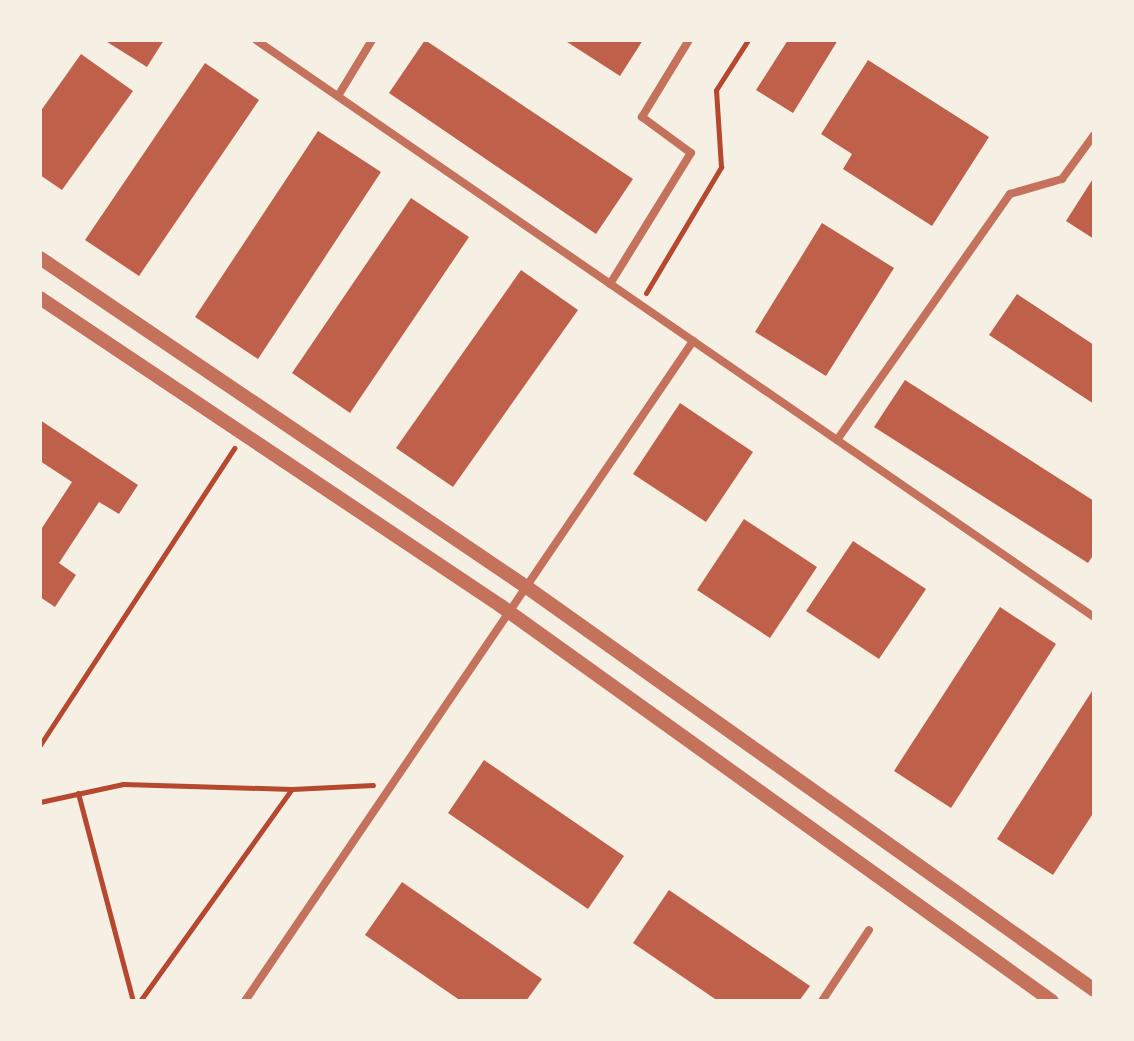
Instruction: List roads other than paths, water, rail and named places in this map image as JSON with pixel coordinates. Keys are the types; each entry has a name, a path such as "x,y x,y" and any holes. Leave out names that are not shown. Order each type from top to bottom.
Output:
{"street":[{"path":"256,40 1094,617"},
{"path":"338,96 372,40"},
{"path":"610,284 691,153 642,117 689,40"},
{"path":"837,440 1010,194 1062,179 1094,135"},
{"path":"40,258 528,588 1094,990"},
{"path":"40,298 510,613 1052,1001"},
{"path":"245,1001 391,791 693,341"},
{"path":"822,1001 869,930"}]}
